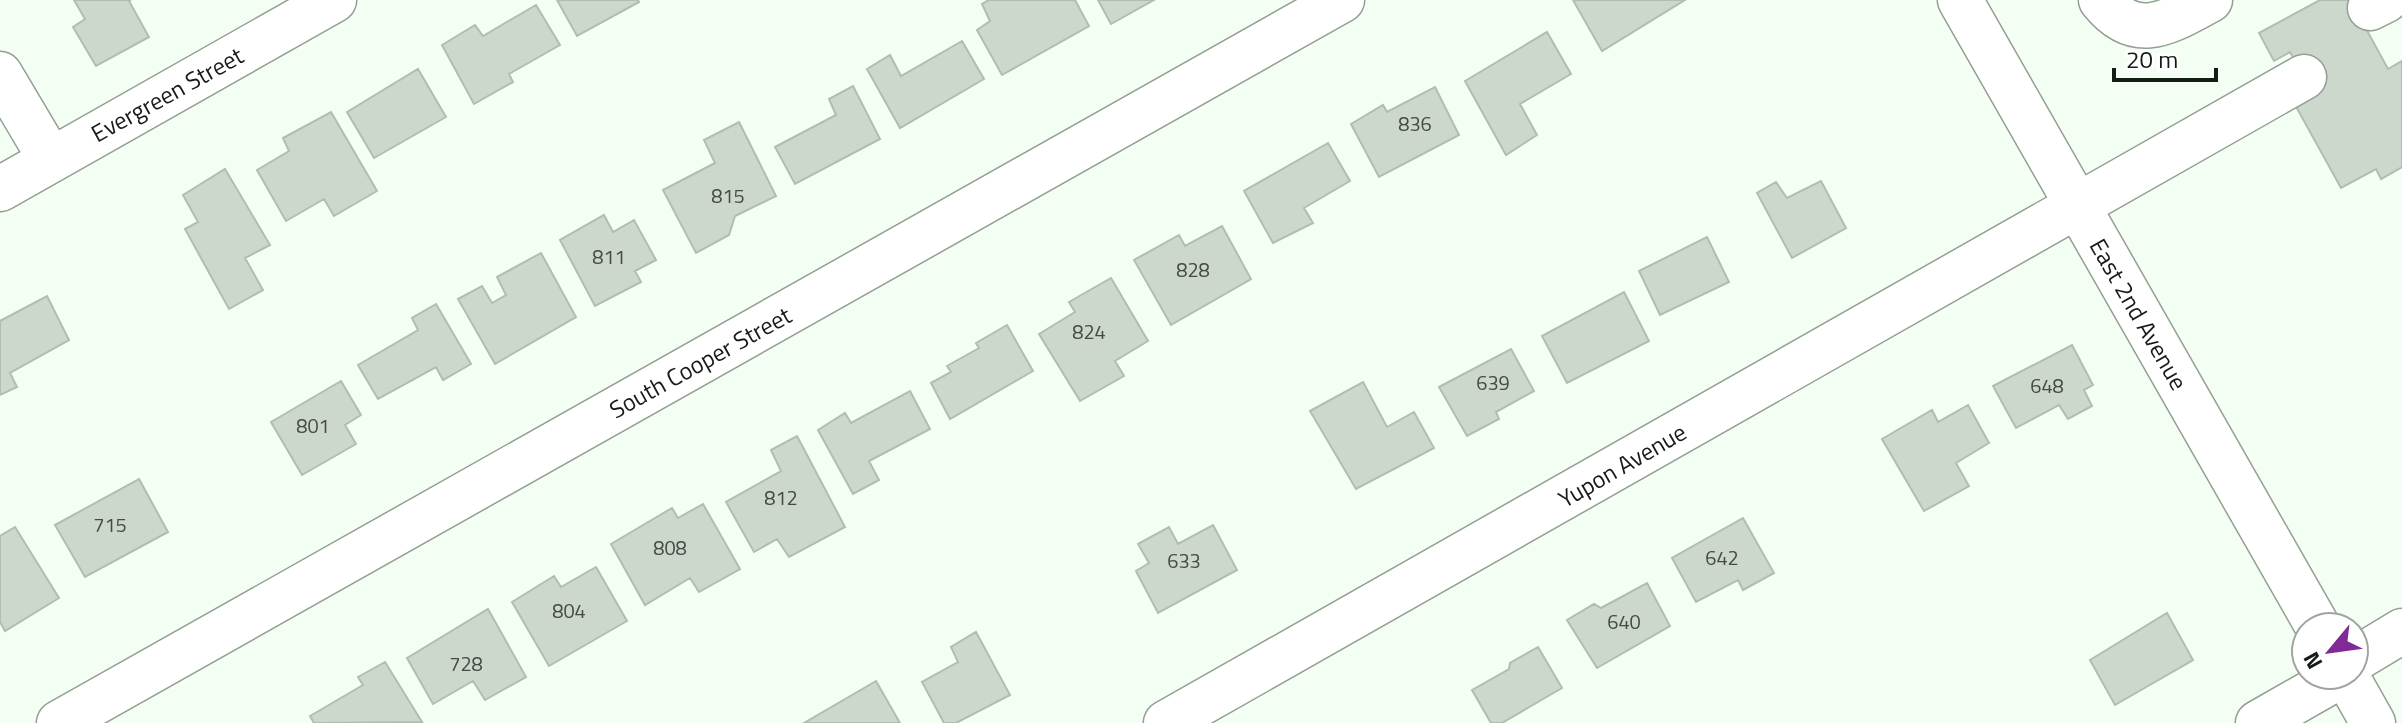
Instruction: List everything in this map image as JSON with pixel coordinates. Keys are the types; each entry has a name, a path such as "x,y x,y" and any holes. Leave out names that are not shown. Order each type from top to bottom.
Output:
{"street":[{"name":"Evergreen Street","path":"0,189 334,0"},
{"name":"South Cooper Street","path":"59,723 1342,0"},
{"path":"2101,0 2122,20 2150,27 2170,21 2210,0"},
{"name":"East 2nd Avenue","path":"1967,2 2078,206 2309,611"},
{"path":"0,74 51,160"},
{"name":"Yupon Avenue","path":"1166,723 2304,77"},
{"path":"2370,650 2402,631"},
{"path":"2258,723 2315,691"},
{"path":"2354,691 2373,723"}],"building":[{"path":"74,0 131,0 149,37 96,66 73,27 85,19"},
{"path":"557,0 638,0 639,2 577,36"},
{"path":"989,0 1075,0 1089,26 1002,75 977,30 990,21 982,4"},
{"path":"1098,0 1154,0 1111,24"},
{"path":"1573,0 1685,0 1602,51"},
{"path":"2320,0 2366,0 2358,14 2388,69 2402,61 2402,167 2381,179 2376,169 2341,188 2294,103 2304,77 2290,52 2274,61 2259,33"},
{"path":"536,5 560,45 509,74 513,82 474,104 442,45 475,25 483,36"},
{"path":"1547,32 1571,74 1520,104 1537,135 1506,155 1465,81"},
{"path":"962,41 984,79 900,128 867,69 890,55 901,76"},
{"path":"418,69 446,117 374,158 347,112"},
{"path":"853,86 880,139 795,184 775,147 836,115 829,99"},
{"path":"1435,87 1459,135 1379,177 1351,124 1383,105 1387,112"},
{"path":"331,112 377,191 334,216 324,199 286,221 257,170 289,151 283,138"},
{"path":"739,122 776,196 735,216 729,235 696,253 663,190 715,163 704,140"},
{"path":"1328,143 1350,181 1304,208 1313,223 1273,243 1244,191"},
{"path":"225,169 270,245 245,258 263,290 229,309 185,229 198,222 183,195"},
{"path":"1821,181 1846,228 1792,258 1757,193 1776,182 1787,198"},
{"path":"604,215 613,232 634,220 656,260 635,271 641,282 595,306 560,240"},
{"path":"1222,226 1251,279 1171,325 1134,260 1179,235 1185,246"},
{"path":"1707,237 1729,282 1660,315 1639,271"},
{"path":"541,253 576,317 495,364 458,299 482,286 492,303 506,295 497,277"},
{"path":"1111,278 1148,341 1115,361 1124,376 1080,401 1039,334 1075,312 1069,302"},
{"path":"1624,292 1649,341 1567,383 1542,336"},
{"path":"47,296 69,340 10,373 17,387 0,395 0,321"},
{"path":"436,304 471,364 443,380 436,367 378,399 358,365 418,330 412,318"},
{"path":"1007,325 1033,371 950,419 931,383 951,372 947,366 979,348 976,343"},
{"path":"2072,345 2093,385 2084,390 2092,406 2068,419 2059,405 2016,428 1993,386"},
{"path":"1511,349 1534,391 1496,412 1499,419 1467,436 1439,387"},
{"path":"341,381 361,415 345,425 356,444 302,475 271,422"},
{"path":"1363,382 1387,427 1414,412 1434,448 1356,489 1310,411"},
{"path":"910,391 930,429 869,461 879,480 853,494 818,430 845,413 851,423"},
{"path":"1968,405 1989,443 1956,463 1969,486 1924,511 1882,439 1932,410 1938,422"},
{"path":"797,436 845,527 789,557 777,539 754,552 726,502 781,471 771,450"},
{"path":"139,479 168,532 85,577 55,525"},
{"path":"703,504 740,569 699,592 690,578 645,605 611,544 672,508 678,518"},
{"path":"1743,518 1774,573 1743,590 1738,580 1696,602 1672,558"},
{"path":"1213,525 1237,570 1158,613 1136,571 1149,563 1138,544 1169,527 1178,544"},
{"path":"15,527 59,598 5,631 0,622 0,536"},
{"path":"596,567 627,621 549,666 512,602 554,576 561,587"},
{"path":"1647,583 1670,626 1597,668 1567,620 1594,604 1601,608"},
{"path":"488,609 526,677 485,700 473,681 433,704 407,658"},
{"path":"2167,613 2193,660 2115,705 2090,660"},
{"path":"976,632 1010,695 956,723 944,723 922,682 958,662 951,647"},
{"path":"1538,647 1562,688 1502,723 1491,723 1472,690 1509,669 1510,663"},
{"path":"385,662 422,722 314,723 310,716 363,685 358,677"},
{"path":"876,681 900,723 804,723"}]}
